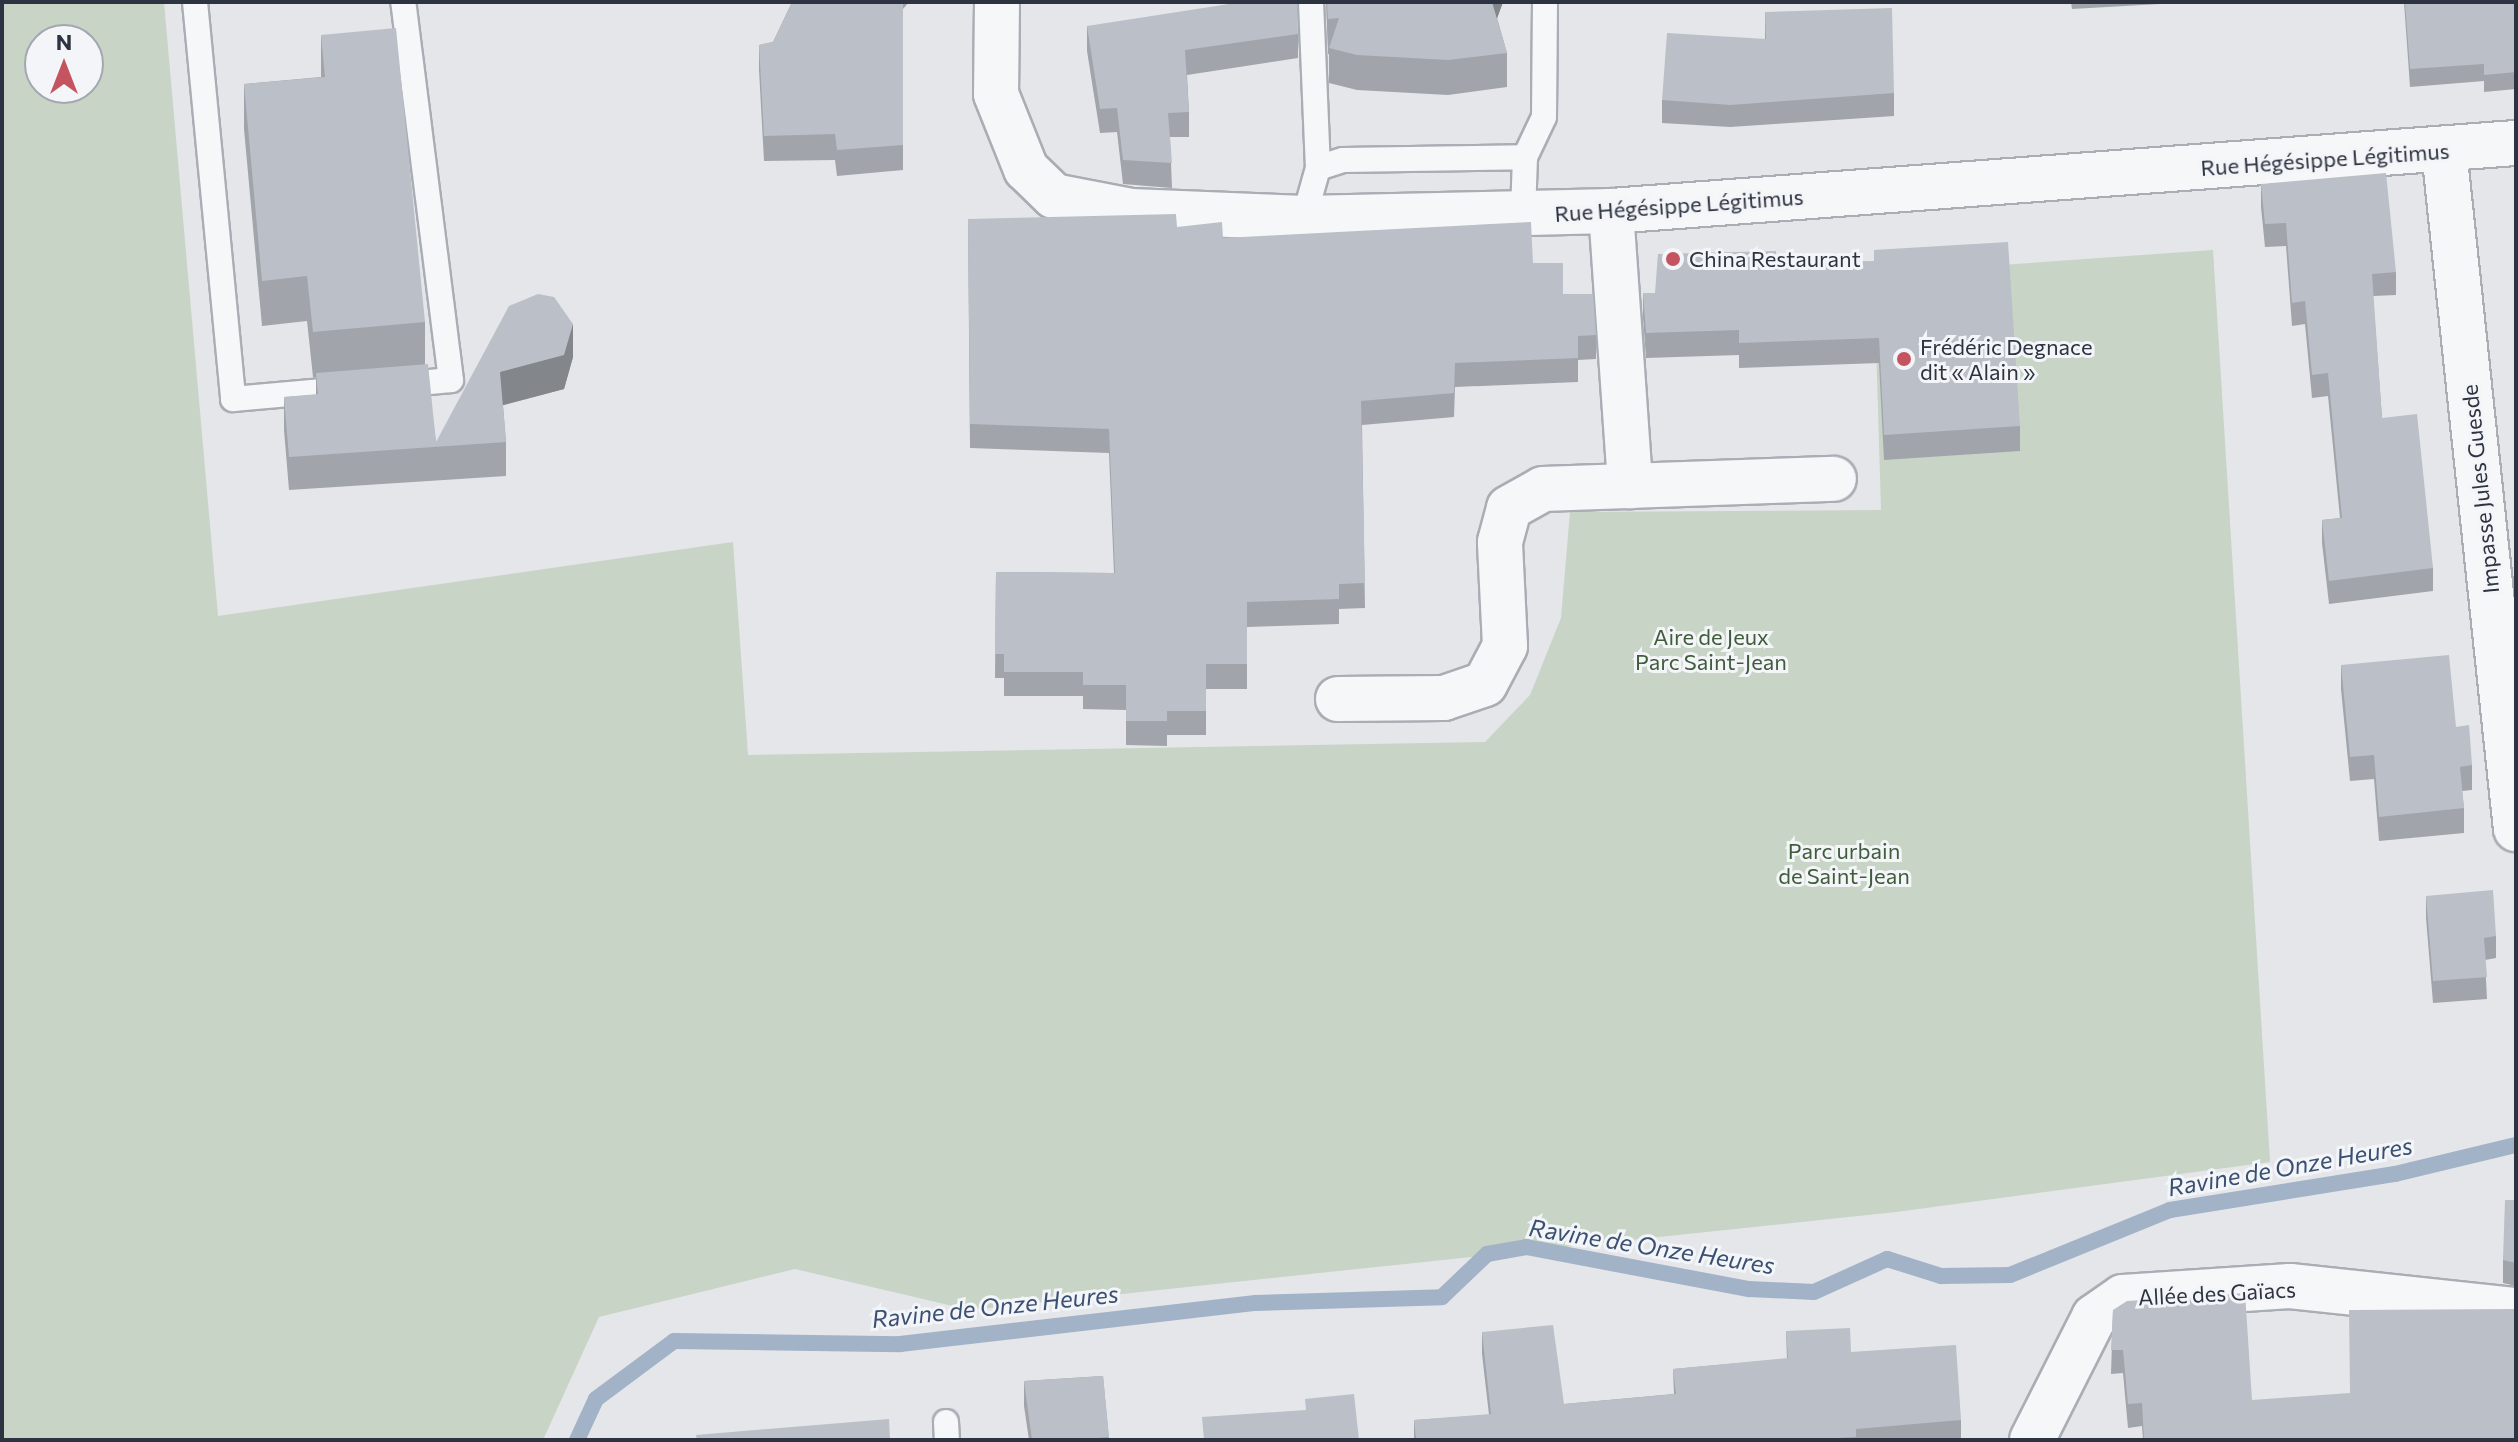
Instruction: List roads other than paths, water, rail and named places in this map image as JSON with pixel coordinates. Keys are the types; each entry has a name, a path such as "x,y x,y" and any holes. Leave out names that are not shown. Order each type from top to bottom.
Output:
{"street":[{"name":"Rue Hégésippe Légitimus","path":"997,2 996,94 1005,132 1026,169 1054,196 1131,211 1304,218 1611,211 2516,143"},
{"name":"Impasse Jules Guesde","path":"2444,150 2516,829"},
{"path":"1611,211 1630,486"},
{"path":"1338,699 1444,698 1485,684 1505,646 1500,542 1509,508 1543,489 1834,479"},
{"name":"Allée des Gaïacs","path":"2033,1440 2094,1317 2123,1297 2290,1286 2436,1305 2516,1310"}],"lane":[{"path":"195,2 233,399 451,380 403,2"},
{"path":"1304,218 1318,168 1311,2"},
{"path":"1523,214 1525,157 1544,117 1545,2"},
{"path":"1318,168 1343,160 1525,157"}],"waterway":[{"name":"Ravine de Onze Heures","path":"577,1440 596,1399 674,1341 900,1344 1256,1303 1442,1297 1487,1254 1526,1247 1749,1289 1814,1292 1887,1259 1941,1276 2010,1275 2170,1210 2395,1174 2516,1145"}],"place":[{"name":"China Restaurant","path":"1673,259"},
{"name":"Frédéric Degnace dit « Alain »","path":"1904,359"}],"park label":[{"name":"Aire de Jeux Parc Saint-Jean","path":"1711,648"},
{"name":"Parc urbain de Saint-Jean","path":"1844,862"}]}
